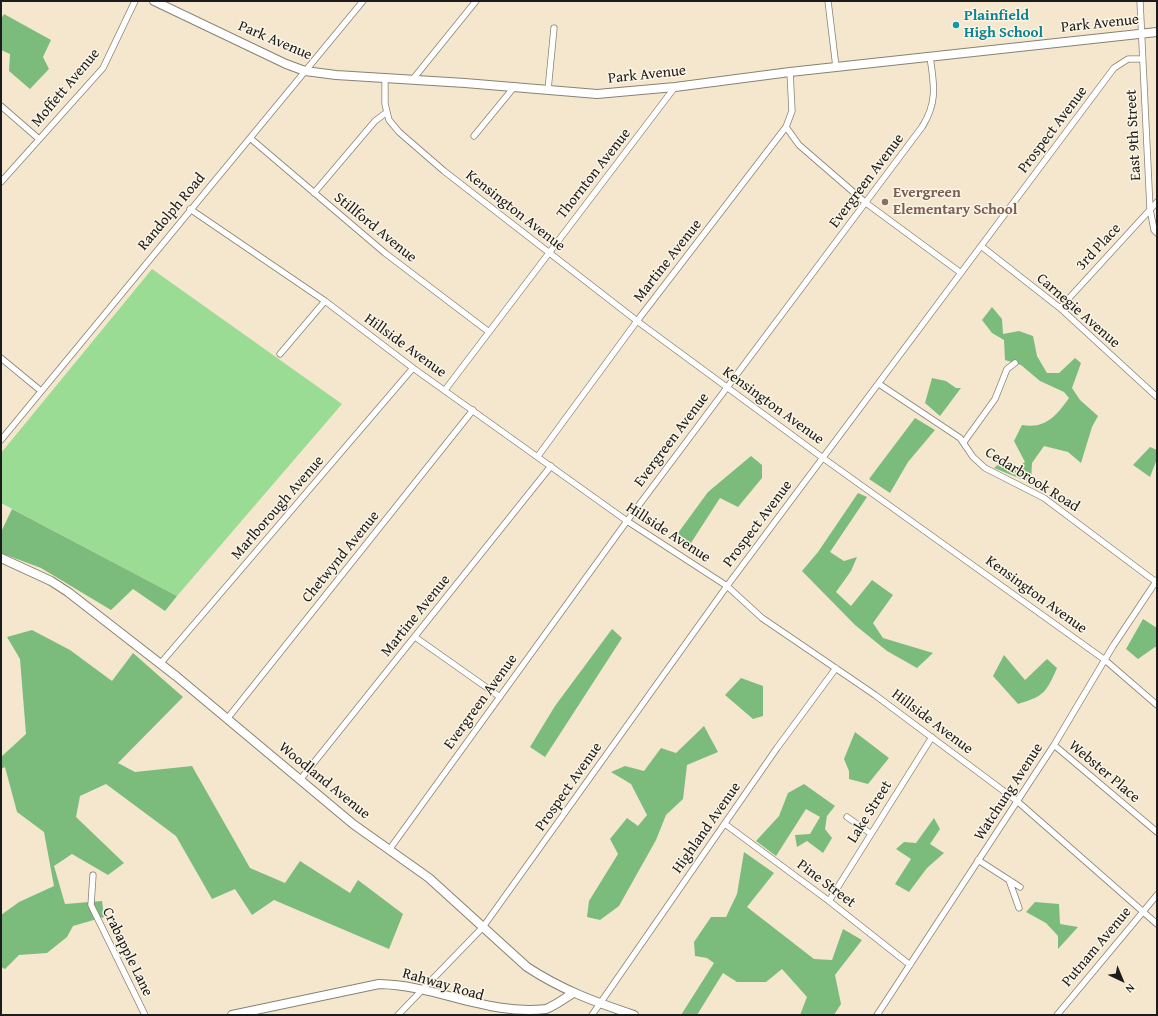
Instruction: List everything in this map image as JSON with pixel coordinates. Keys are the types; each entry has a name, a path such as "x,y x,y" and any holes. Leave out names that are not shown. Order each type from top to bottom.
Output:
{"street":[{"name":"Moffett Avenue","path":"1,182 103,68 135,1"},
{"name":"Park Avenue","path":"155,1 286,64 305,71 336,75 515,86 597,94 675,87 790,72 1157,32"},
{"name":"Randolph Road","path":"1,440 363,1"},
{"path":"413,79 476,1"},
{"path":"828,1 836,67"},
{"name":"East 9th Street","path":"1140,1 1150,209 1154,230 1157,234"},
{"path":"548,90 554,28"},
{"name":"Evergreen Avenue","path":"389,850 626,521 922,127 930,114 934,100 934,86 930,57"},
{"name":"Prospect Avenue","path":"398,1015 483,927 727,586 1114,68 1128,59 1142,59"},
{"name":"Martine Avenue","path":"538,456 637,321 786,128 792,111 790,72"},
{"path":"314,193 375,121 387,112 385,78"},
{"path":"474,136 515,86"},
{"name":"Thornton Avenue","path":"445,390 548,252 675,87"},
{"path":"1,106 39,139"},
{"name":"Kensington Avenue","path":"387,112 389,120 399,132 439,166 637,321 727,388 1105,660 1157,705"},
{"path":"786,128 799,145 866,202 962,273"},
{"name":"Stillford Avenue","path":"250,138 385,253 489,332"},
{"name":"3rd Place","path":"1060,308 1157,202"},
{"name":"Hillside Avenue","path":"190,209 325,301 413,368 538,456 626,521 727,586 762,618 836,668 932,737 1017,801 1157,924"},
{"name":"Carnegie Avenue","path":"981,246 1060,308 1157,397"},
{"path":"280,354 325,301"},
{"path":"1,358 41,391"},
{"path":"964,442 994,399 1007,369 1015,363"},
{"name":"Marlborough Avenue","path":"160,664 413,368"},
{"name":"Cedarbrook Road","path":"879,384 964,442 973,457 985,468 1044,498 1156,581"},
{"name":"Chetwynd Avenue","path":"227,719 473,410"},
{"name":"Martine Avenue","path":"300,780 551,466"},
{"name":"Woodland Avenue","path":"1,558 28,569 57,585 160,664 353,824 429,878 527,967 573,993 634,1015"},
{"name":"Watchung Avenue","path":"877,1015 1054,745 1105,660 1156,581"},
{"path":"415,637 500,697"},
{"name":"Highland Avenue","path":"592,1015 598,1003 777,748 836,668"},
{"name":"Lake Street","path":"829,901 870,833 932,737"},
{"name":"Webster Place","path":"1054,745 1157,832"},
{"path":"847,817 870,833"},
{"name":"Pine Street","path":"725,824 829,901 910,965"},
{"path":"978,860 1020,887"},
{"name":"Crabapple Lane","path":"93,875 91,905 145,1015"},
{"path":"1009,880 1019,908"},
{"name":"Putnam Avenue","path":"1057,1015 1157,895"},
{"name":"Rahway Road","path":"232,1015 379,984 391,984 422,990 499,1015 516,1015 547,1008 573,993"}],"green space":[{"path":"4,14 51,40 43,57 49,69 30,89 9,71 10,54 1,50 1,19"},
{"path":"152,269 342,404 177,596 1,503 1,453"},
{"path":"992,307 1002,319 1003,334 1019,331 1033,336 1037,356 1047,373 1059,373 1075,358 1081,363 1072,388 1080,400 1098,416 1092,427 1081,463 1068,452 1044,446 1032,463 1031,483 994,468 1002,461 1014,470 1025,462 1014,441 1022,425 1038,425 1050,420 1069,398 1064,392 1040,381 1021,365 1005,360 1004,340 992,333 982,320"},
{"path":"932,378 946,381 956,388 961,388 940,416 925,403"},
{"path":"915,418 935,430 908,462 890,493 869,479"},
{"path":"1150,447 1157,450 1157,459 1150,477 1133,465"},
{"path":"751,456 762,465 762,478 738,507 720,498 689,546 678,533 708,492"},
{"path":"858,493 867,497 830,552 844,561 857,557 851,571 836,592 851,606 872,580 893,595 873,623 883,638 933,653 917,668 887,651 855,625 802,571 818,552"},
{"path":"12,509 177,596 165,611 133,589 111,610 41,568 1,553 1,532"},
{"path":"1143,619 1157,628 1157,648 1155,647 1138,659 1126,649"},
{"path":"612,629 622,638 545,757 530,747 555,706"},
{"path":"32,630 70,650 112,681 133,653 183,697 118,763 135,772 192,766 250,868 285,883 300,861 350,893 358,880 403,914 389,949 274,900 252,915 235,889 212,899 176,836 106,784 80,796 76,817 124,863 108,875 72,854 54,866 65,904 102,901 104,917 73,926 67,937 47,953 19,955 5,969 1,967 1,915 19,902 54,886 44,832 17,812 5,767 1,769 1,757 26,734 20,659 7,637"},
{"path":"1004,655 1025,680 1047,659 1057,668 1047,688 1039,696 1018,704 993,676"},
{"path":"741,678 763,686 763,716 753,719 725,695"},
{"path":"704,726 718,752 687,765 683,799 666,815 656,840 619,906 600,920 587,917 589,901 618,854 610,839 627,818 638,826 647,815 631,784 611,772 625,766 644,771 661,748 676,753"},
{"path":"855,732 889,758 868,784 849,779 849,771 844,759"},
{"path":"804,784 835,806 827,816 825,829 832,838 823,853 807,841 797,847 795,835 810,834 820,817 806,809 776,856 756,841 779,816 788,793"},
{"path":"934,818 940,829 930,844 944,853 927,868 909,892 895,884 911,859 896,849 904,842 916,843"},
{"path":"744,852 774,873 747,907 814,959 832,960 843,929 862,940 835,975 841,1004 834,1015 800,1015 807,997 782,969 766,982 737,982 723,973 697,1015 681,1015 714,963 707,958 695,956 694,942 711,917 726,917 737,894"},
{"path":"1035,902 1059,904 1060,924 1078,927 1058,949 1058,936 1046,923 1026,912"}],"place":[{"name":"Plainfield High School","path":"956,25"},
{"name":"Evergreen Elementary School","path":"885,202"}]}
